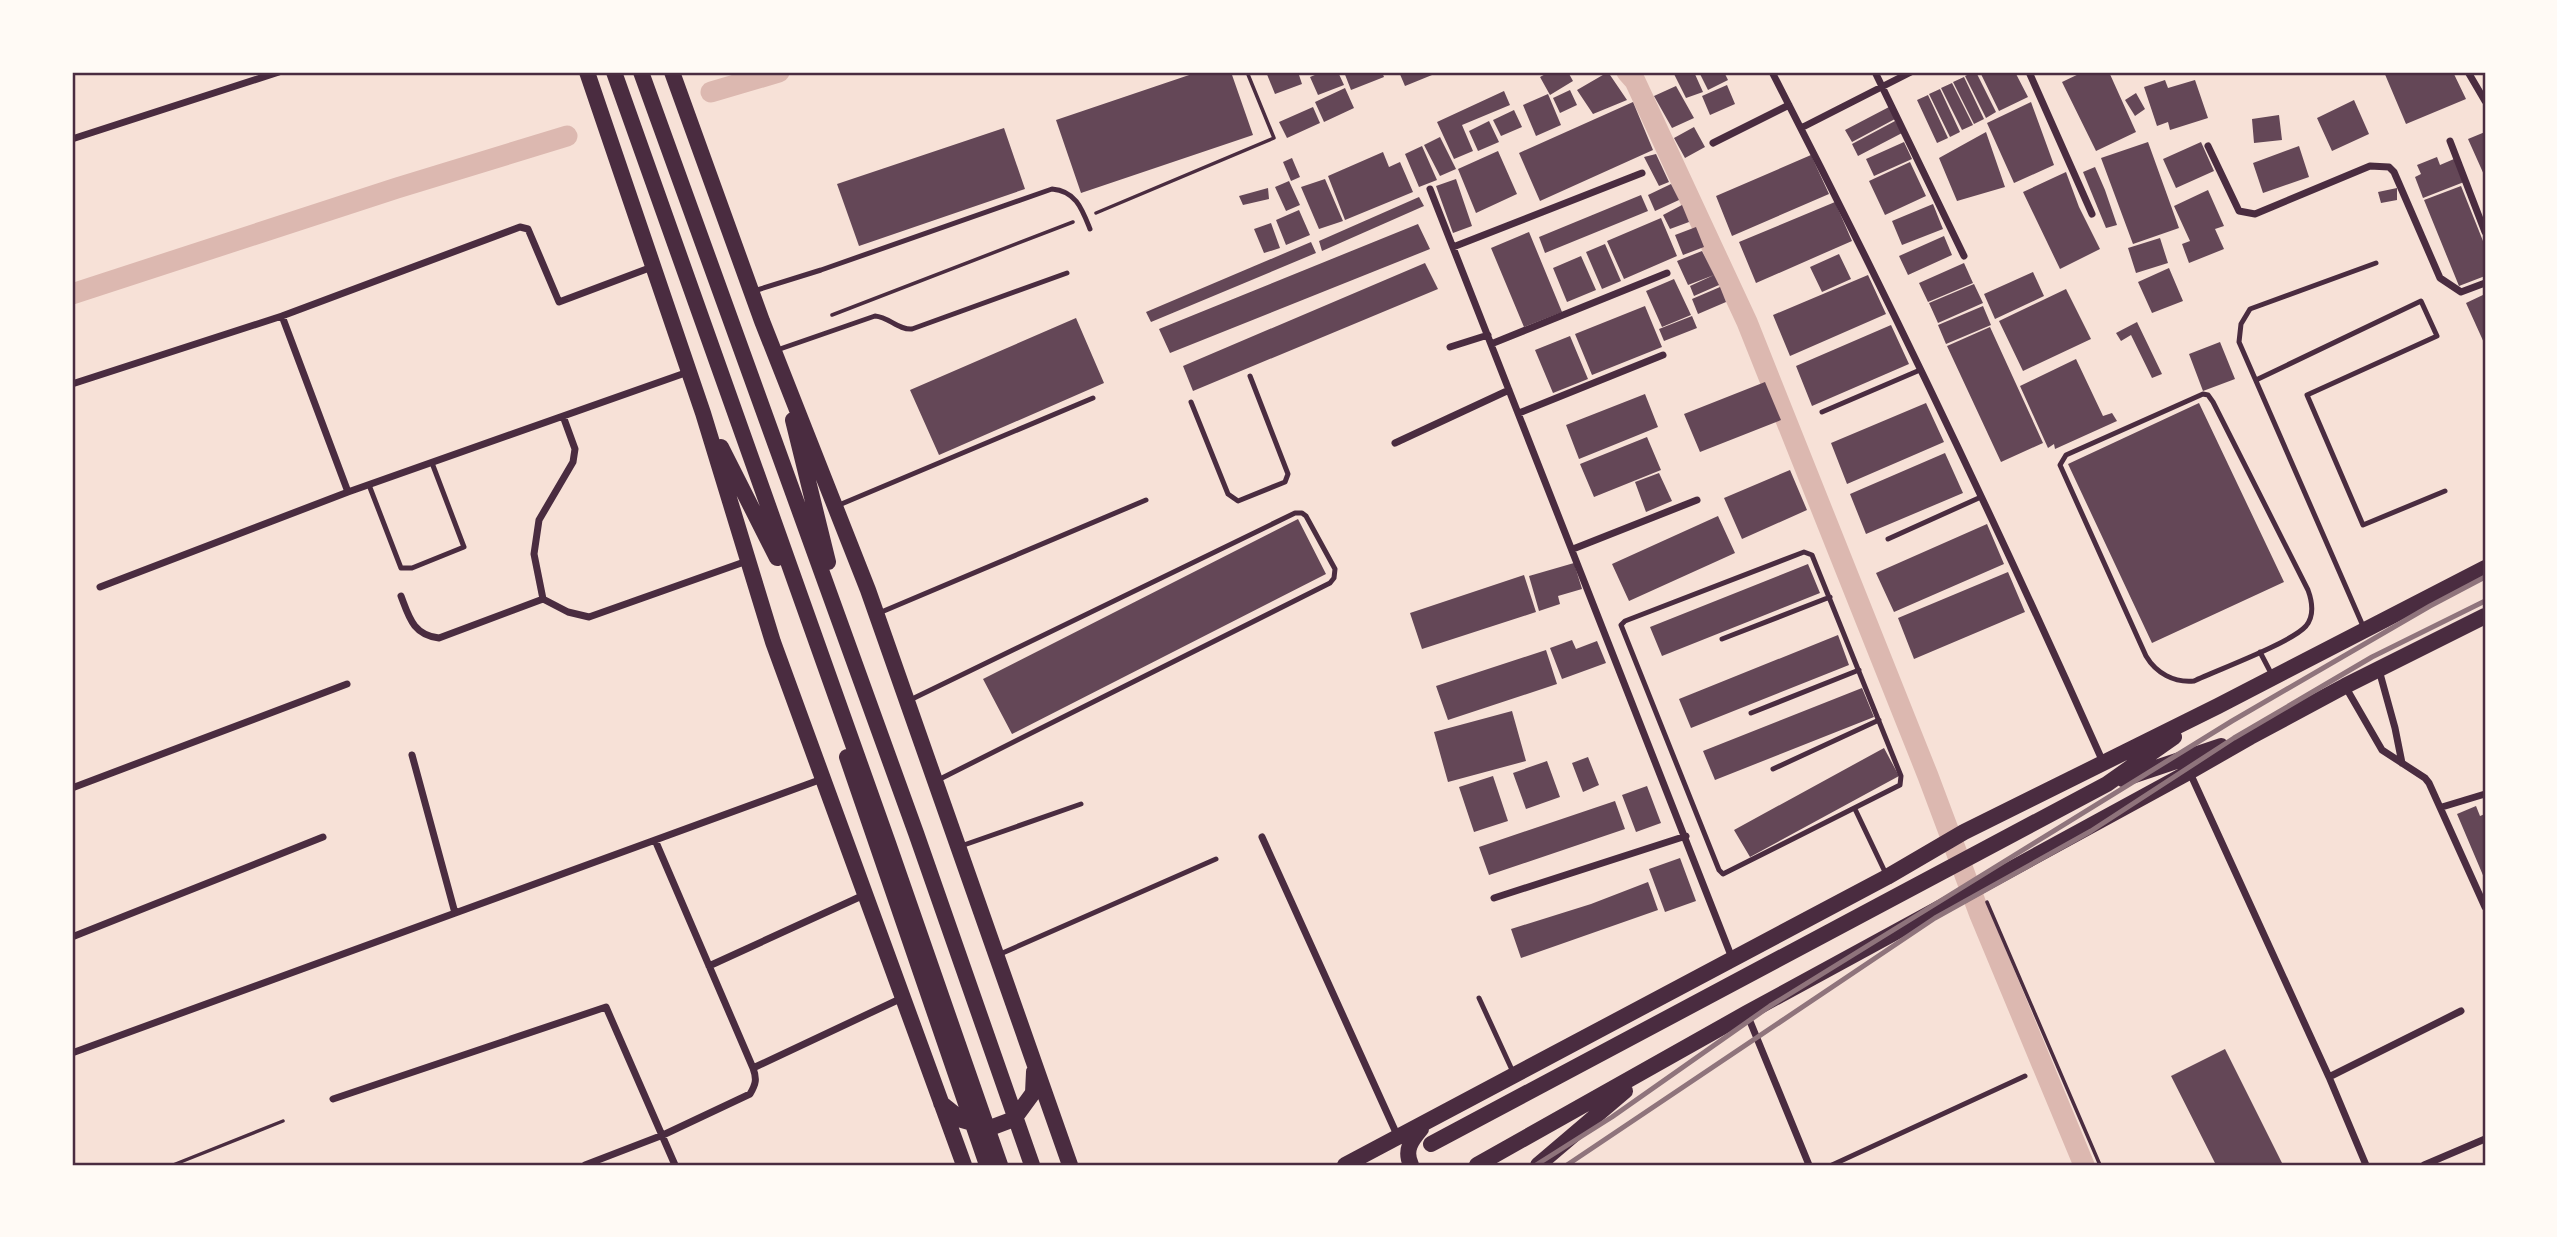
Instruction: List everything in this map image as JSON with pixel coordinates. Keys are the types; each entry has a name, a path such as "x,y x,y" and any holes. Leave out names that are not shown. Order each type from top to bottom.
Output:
{"main road":[{"path":"587,72 703,414 773,642 964,1165"},
{"path":"614,72 884,830 1000,1165"},
{"path":"641,72 916,833 1032,1165"},
{"path":"673,72 751,292 877,614 1070,1165"},
{"path":"781,370 816,520 835,586 925,828 1042,1165"},
{"path":"703,414 786,578 987,1165"},
{"path":"1345,1165 1887,877 1964,832 2218,706 2485,568"},
{"path":"1477,1165 1747,1013 1959,898 1985,892 2250,737 2485,616"},
{"path":"1431,1144 2107,784 2218,706"},
{"path":"2107,784 2250,737"},
{"path":"941,1103 962,1120 990,1128 1013,1119 1033,1093 1035,1066"},
{"path":"1538,1165 1648,1071"},
{"path":"1411,1165 1407,1152 1409,1143 1427,1121"}],"street":[{"path":"72,139 279,72"},
{"path":"1772,72 1920,370 2104,763"},
{"path":"1875,72 1964,256"},
{"path":"1801,128 1911,72"},
{"path":"2029,72 2092,214"},
{"path":"2468,72 2485,101"},
{"path":"1713,143 1789,106"},
{"path":"2450,141 2485,232"},
{"path":"2207,146 2239,211 2246,215 2255,215 2370,166 2389,167 2394,172 2440,278 2460,292 2485,283"},
{"path":"1453,247 1642,173"},
{"path":"1430,189 1732,958"},
{"path":"72,384 282,316 520,227 528,229 559,302 653,267"},
{"path":"1491,344 1667,273"},
{"path":"282,316 348,492"},
{"path":"1450,347 1488,335"},
{"path":"1519,413 1663,355"},
{"path":"100,587 348,492 689,372"},
{"path":"1395,443 1509,390"},
{"path":"543,599 534,554 539,520 573,462 575,449 563,416"},
{"path":"1573,549 1697,500"},
{"path":"401,596 413,625 423,635 439,638 543,599 568,612 589,617 748,561"},
{"path":"2379,669 2402,764"},
{"path":"72,788 348,684"},
{"path":"2345,687 2382,750 2425,778 2442,807 2485,907"},
{"path":"412,755 455,913"},
{"path":"2189,772 2329,1077 2366,1165"},
{"path":"72,1053 822,779"},
{"path":"2442,807 2485,794"},
{"path":"1494,898 1686,836"},
{"path":"72,937 323,837"},
{"path":"1262,837 1398,1137"},
{"path":"585,1165 663,1135 750,1094 755,1086 753,1068 655,840"},
{"path":"709,966 864,895"},
{"path":"753,1068 902,998"},
{"path":"333,1099 606,1007 675,1165"},
{"path":"2329,1077 2461,1011"},
{"path":"1747,1013 1808,1165"},
{"path":"2424,1165 2485,1139"}],"lane":[{"path":"751,292 1052,188 1070,194 1080,205 1090,229"},
{"path":"2365,630 2239,342 2241,324 2250,309 2376,263"},
{"path":"774,351 875,316 887,318 905,329 912,329 1066,274"},
{"path":"2256,380 2421,301 2437,336 2307,396 2363,525 2445,491"},
{"path":"1822,412 1920,370"},
{"path":"1191,402 1228,495 1238,501 1285,482 1288,474 1250,376"},
{"path":"2206,394 2210,397 2312,602 2310,619 2304,628 2260,652 2189,682 2174,679 2154,667 2146,656 2061,470 2060,463 2064,456 2200,395 2206,394"},
{"path":"836,506 1093,398"},
{"path":"369,485 401,568 412,568 464,547 432,463"},
{"path":"1888,539 1981,497"},
{"path":"877,614 1146,500"},
{"path":"907,702 1294,513 1306,516 1335,569 1330,583 935,782"},
{"path":"1806,551 1812,555 1830,597 1901,776 1900,785 1727,874 1721,873 1621,627 1625,621 1806,551"},
{"path":"1722,639 1830,597"},
{"path":"2260,652 2273,677"},
{"path":"1751,713 1859,670"},
{"path":"1773,769 1879,720"},
{"path":"958,847 1081,804"},
{"path":"1855,809 1887,877"},
{"path":"996,956 1216,859"},
{"path":"1479,998 1514,1075"},
{"path":"1832,1165 2025,1076"}],"path":[{"path":"832,315 1085,217 1273,138 1247,72"},
{"path":"1985,892 2100,1165"},
{"path":"173,1165 283,1121"}],"building":[{"path":"1198,72 1231,72 1253,135 1081,193 1056,120"},
{"path":"1266,72 1298,72 1302,84 1275,94"},
{"path":"1322,72 1338,72 1344,85 1318,95 1310,77"},
{"path":"1344,72 1382,72 1384,77 1351,90"},
{"path":"1399,72 1431,72 1432,75 1405,86"},
{"path":"1549,72 1568,72 1573,81 1550,95 1540,77"},
{"path":"1608,72 1627,100 1593,114 1577,90"},
{"path":"1673,72 1694,72 1703,92 1686,98"},
{"path":"1699,72 1724,72 1728,80 1708,90"},
{"path":"1976,72 1996,112 1986,118 1965,76"},
{"path":"1980,72 2015,72 2028,97 1999,111"},
{"path":"2083,72 2109,72 2136,132 2096,151 2062,82"},
{"path":"2384,72 2453,72 2466,99 2406,124"},
{"path":"1964,77 1984,119 1974,124 1953,82"},
{"path":"2165,80 2168,88 2195,80 2208,118 2170,130 2168,122 2157,126 2144,87"},
{"path":"1952,83 1973,125 1962,130 1941,88"},
{"path":"1727,85 1735,104 1710,115 1702,96"},
{"path":"1676,86 1694,118 1672,128 1654,96"},
{"path":"1345,88 1354,108 1324,122 1315,102"},
{"path":"1940,89 1960,132 1950,137 1929,94"},
{"path":"1570,90 1577,105 1560,113 1553,98"},
{"path":"1504,91 1510,105 1462,125 1473,151 1454,159 1437,122"},
{"path":"2136,93 2145,109 2135,116 2125,100"},
{"path":"1548,94 1561,125 1536,136 1523,105"},
{"path":"1928,95 1948,138 1937,143 1917,100"},
{"path":"2354,100 2369,134 2332,151 2317,118"},
{"path":"1633,102 1653,150 1540,201 1519,153"},
{"path":"2031,102 2054,165 2014,183 1987,123"},
{"path":"1313,107 1320,123 1287,138 1279,122"},
{"path":"1889,107 1895,119 1852,142 1845,130"},
{"path":"1514,110 1522,127 1501,136 1493,120"},
{"path":"2279,115 2282,140 2254,143 2252,119"},
{"path":"1489,121 1499,142 1478,151 1469,131"},
{"path":"1895,121 1902,133 1858,156 1852,144"},
{"path":"1694,127 1705,147 1685,158 1674,138"},
{"path":"1004,128 1025,189 859,246 837,184"},
{"path":"1986,132 2005,187 1957,201 1939,158"},
{"path":"2485,132 2485,177 2468,139"},
{"path":"1440,137 1456,169 1440,176 1424,145"},
{"path":"1904,142 1912,159 1874,176 1866,159"},
{"path":"2148,142 2179,228 2133,244 2101,158"},
{"path":"2201,142 2214,171 2176,188 2163,159"},
{"path":"1422,146 1437,180 1419,187 1405,154"},
{"path":"2299,146 2309,177 2263,193 2253,163"},
{"path":"1498,151 1517,194 1476,213 1458,169"},
{"path":"1383,152 1389,167 1400,162 1413,192 1345,220 1328,176"},
{"path":"1656,154 1669,182 1659,186 1644,157"},
{"path":"1811,155 1829,194 1732,236 1716,196"},
{"path":"2437,157 2440,165 2454,159 2464,182 2423,198 2415,177 2421,174 2417,165"},
{"path":"1292,158 1300,177 1291,181 1283,162"},
{"path":"1910,162 1926,196 1885,215 1869,181"},
{"path":"2095,167 2117,225 2106,228 2083,172"},
{"path":"2066,172 2079,207 2100,249 2060,269 2023,192"},
{"path":"1325,179 1343,221 1319,229 1301,187"},
{"path":"1456,179 1472,226 1453,233 1436,186"},
{"path":"1289,181 1300,205 1286,211 1275,187"},
{"path":"1671,184 1679,200 1655,211 1648,195"},
{"path":"2461,186 2485,246 2485,276 2459,286 2424,200"},
{"path":"1268,188 1269,199 1243,205 1239,196"},
{"path":"2397,188 2397,200 2381,203 2378,192"},
{"path":"2208,190 2224,226 2215,229 2224,249 2189,263 2182,244 2190,241 2174,206"},
{"path":"1641,195 1648,211 1545,253 1539,237"},
{"path":"1419,197 1424,206 1322,251 1319,241"},
{"path":"1835,202 1852,241 1756,283 1739,242"},
{"path":"1933,204 1943,229 1902,245 1892,221"},
{"path":"1682,205 1689,222 1670,229 1663,215"},
{"path":"1299,210 1310,235 1286,245 1276,220"},
{"path":"1661,218 1677,256 1624,279 1607,241"},
{"path":"1271,223 1280,248 1264,253 1254,229"},
{"path":"1418,224 1430,249 1170,353 1159,329"},
{"path":"1696,227 1704,247 1683,255 1675,235"},
{"path":"1529,232 1562,312 1524,327 1491,248"},
{"path":"1944,236 1952,255 1908,275 1899,256"},
{"path":"2160,238 2168,263 2136,273 2128,248"},
{"path":"1311,242 1316,253 1151,322 1146,312"},
{"path":"1605,244 1621,281 1602,289 1586,252"},
{"path":"1702,251 1714,275 1688,285 1677,261"},
{"path":"1839,254 1851,279 1822,292 1810,267"},
{"path":"1581,256 1596,290 1567,302 1553,268"},
{"path":"1425,263 1438,289 1193,391 1183,366"},
{"path":"1964,263 1973,283 1928,302 1919,283"},
{"path":"2169,268 2183,301 2152,313 2138,282"},
{"path":"2033,272 2044,296 1995,319 1984,294"},
{"path":"1714,275 1719,285 1694,296 1690,286"},
{"path":"1868,275 1886,314 1790,356 1773,315"},
{"path":"1674,279 1691,315 1662,327 1646,291"},
{"path":"1974,284 1983,303 1938,323 1929,303"},
{"path":"1720,287 1726,302 1698,314 1692,299"},
{"path":"2066,289 2091,339 2023,371 1999,321"},
{"path":"2485,294 2485,345 2466,303"},
{"path":"1645,306 1662,347 1592,375 1575,334"},
{"path":"1983,306 1991,325 1946,344 1938,325"},
{"path":"1692,316 1697,328 1664,341 1659,329"},
{"path":"1076,318 1104,383 939,455 910,390"},
{"path":"2137,322 2162,374 2152,378 2131,335 2121,341 2116,333"},
{"path":"1891,325 1909,364 1812,406 1796,366"},
{"path":"1990,327 2043,443 2001,462 1947,346"},
{"path":"1570,336 1588,379 1553,393 1535,350"},
{"path":"2220,342 2235,379 2203,391 2189,354"},
{"path":"2076,359 2103,416 2112,413 2117,421 2055,449 2054,444 2048,448 2020,386"},
{"path":"1765,382 1781,420 1700,452 1684,414"},
{"path":"1645,394 1658,427 1579,459 1566,425"},
{"path":"1926,403 1944,442 1847,484 1831,443"},
{"path":"2199,403 2284,582 2152,643 2068,464"},
{"path":"1647,437 1661,470 1594,497 1580,464"},
{"path":"1945,453 1963,493 1866,534 1850,494"},
{"path":"1790,470 1807,510 1742,539 1724,498"},
{"path":"1659,473 1672,501 1646,512 1635,482"},
{"path":"1718,516 1735,553 1629,601 1612,564"},
{"path":"1298,519 1326,574 1012,734 983,679"},
{"path":"1987,524 2004,564 1894,612 1876,573"},
{"path":"1574,563 1582,589 1558,596 1560,604 1539,611 1529,576"},
{"path":"1808,564 1820,593 1662,656 1650,627"},
{"path":"2008,572 2025,612 1914,659 1898,618"},
{"path":"1524,575 1536,612 1422,649 1410,613"},
{"path":"1838,635 1849,665 1691,728 1679,699"},
{"path":"1572,640 1576,649 1597,641 1606,663 1562,679 1550,648"},
{"path":"1546,650 1557,684 1448,720 1436,686"},
{"path":"1862,688 1874,717 1715,780 1703,751"},
{"path":"1512,711 1526,761 1448,782 1434,732"},
{"path":"1884,748 1899,776 1750,857 1734,830"},
{"path":"1588,757 1599,785 1583,792 1572,763"},
{"path":"1547,761 1560,797 1526,809 1513,773"},
{"path":"1493,776 1508,821 1474,832 1459,787"},
{"path":"1647,786 1661,823 1636,832 1622,795"},
{"path":"1615,801 1625,829 1489,875 1479,847"},
{"path":"2476,806 2480,816 2485,814 2485,880 2457,814"},
{"path":"1680,858 1696,901 1665,912 1649,869"},
{"path":"1648,882 1658,910 1521,958 1511,929 1591,904"},
{"path":"2225,1049 2283,1165 2216,1165 2171,1076"}],"waterway":[{"path":"711,92 779,72"},
{"path":"1627,72 1635,81 1747,322 1928,776 1980,915 2084,1165"},
{"path":"72,294 397,188 567,136"}],"railway":[{"path":"1536,1165 1612,1117 1770,1006 2232,721 2485,577"},
{"path":"1567,1165 1935,918 2091,831 2234,738 2372,657 2485,601"}]}
